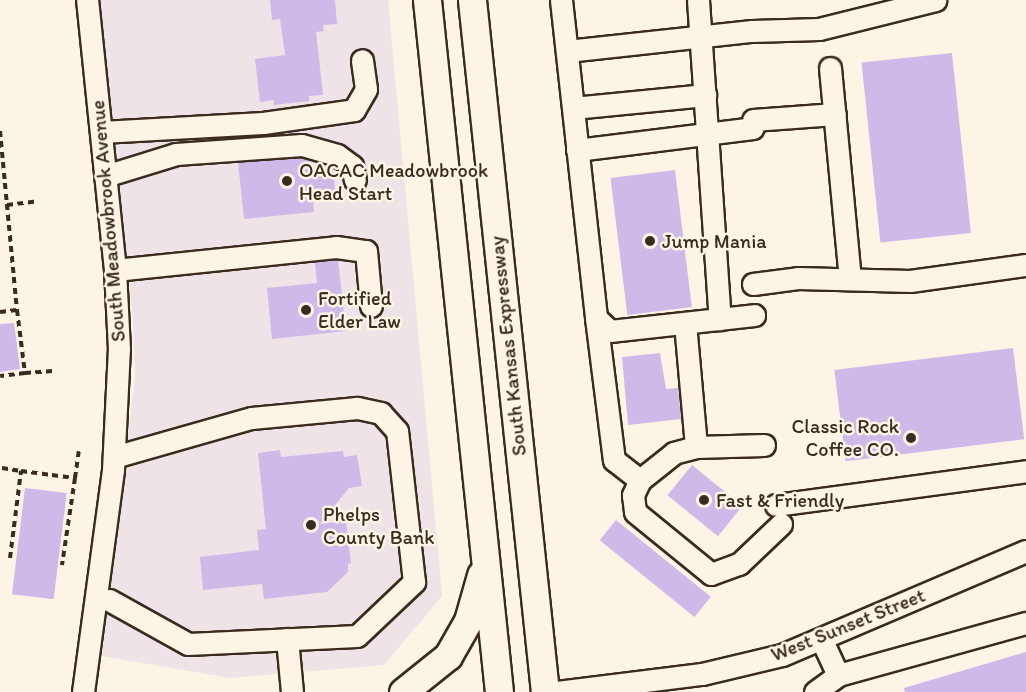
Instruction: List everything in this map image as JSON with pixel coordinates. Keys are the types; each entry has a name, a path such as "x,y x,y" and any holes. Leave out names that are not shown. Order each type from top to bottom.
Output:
{"main road":[{"path":"427,0 499,692"},
{"name":"South Kansas Expressway","path":"472,0 545,692"},
{"path":"403,692 448,656 468,621 485,559"}],"street":[{"name":"South Meadowbrook Avenue","path":"83,692 114,456 119,349 115,270 87,0"},
{"path":"561,0 614,460 640,480"},
{"path":"698,0 720,319"},
{"path":"567,51 701,37 819,29 935,0"},
{"path":"101,132 263,123 354,110 366,89 362,60"},
{"path":"830,68 850,279"},
{"path":"573,108 705,95"},
{"path":"577,150 707,134 753,124 835,114"},
{"path":"105,176 141,168 176,154 302,145 337,154 352,166 356,180"},
{"path":"115,270 336,247 366,251 371,306"},
{"path":"753,284 798,278 910,280 1026,265"},
{"path":"596,318 610,332 754,315"},
{"path":"685,323 696,447"},
{"path":"109,600 188,644 357,636 414,582 397,431 381,413 357,408 251,418 114,456"},
{"path":"764,445 696,447 674,453 640,480 633,495 635,512 711,574 739,564 779,515 1026,471"},
{"name":"West Sunset Street","path":"557,692 654,682 733,668 822,640 1026,551"},
{"path":"816,692 838,675 1026,623"},
{"path":"287,639 292,692"},
{"path":"822,640 838,675"}],"path":[{"path":"0,131 25,373"},
{"path":"7,205 38,201"},
{"path":"0,312 17,310"},
{"path":"0,376 56,371"},
{"path":"62,565 79,451"},
{"path":"2,468 75,478"},
{"path":"10,558 21,471"}],"shaded area":[{"path":"99,0 388,0 442,596 384,665 230,678 102,656 135,377 133,320"}],"building":[{"path":"270,0 335,0 337,24 323,25 324,31 316,32 323,95 309,96 309,101 274,105 274,100 260,102 255,59 285,55 280,19 272,20"},
{"path":"952,53 971,233 880,243 861,63"},
{"name":"OACAC Meadowbrook Head Start","path":"301,158 308,160 311,172 333,170 335,190 312,194 314,212 244,219 238,162"},
{"name":"Jump Mania","path":"675,170 692,307 627,315 610,178"},
{"name":"Fortified Elder Law","path":"338,260 346,331 272,339 267,288 317,283 315,262"},
{"path":"14,323 20,369 0,372 0,324"},
{"path":"1013,348 1024,439 846,461 834,370"},
{"path":"660,353 666,389 678,388 681,419 628,425 622,357"},
{"name":"Phelps County Bank","path":"280,450 281,457 343,451 344,457 357,455 362,486 349,488 320,524 346,521 351,563 348,564 348,572 327,592 264,599 262,584 203,590 200,557 259,550 257,530 266,529 258,453"},
{"name":"Fast & Friendly","path":"692,465 743,506 718,536 667,495"},
{"path":"25,488 67,493 54,599 12,594"},
{"path":"616,520 711,597 694,617 600,540"},
{"path":"1026,652 1026,692 905,692 904,688"}],"place":[{"name":"OACAC Meadowbrook Head Start","path":"287,181"},
{"name":"Jump Mania","path":"650,241"},
{"name":"Fortified Elder Law","path":"306,310"},
{"name":"Classic Rock Coffee CO.","path":"911,438"},
{"name":"Fast & Friendly","path":"704,500"},
{"name":"Phelps County Bank","path":"311,525"}]}
